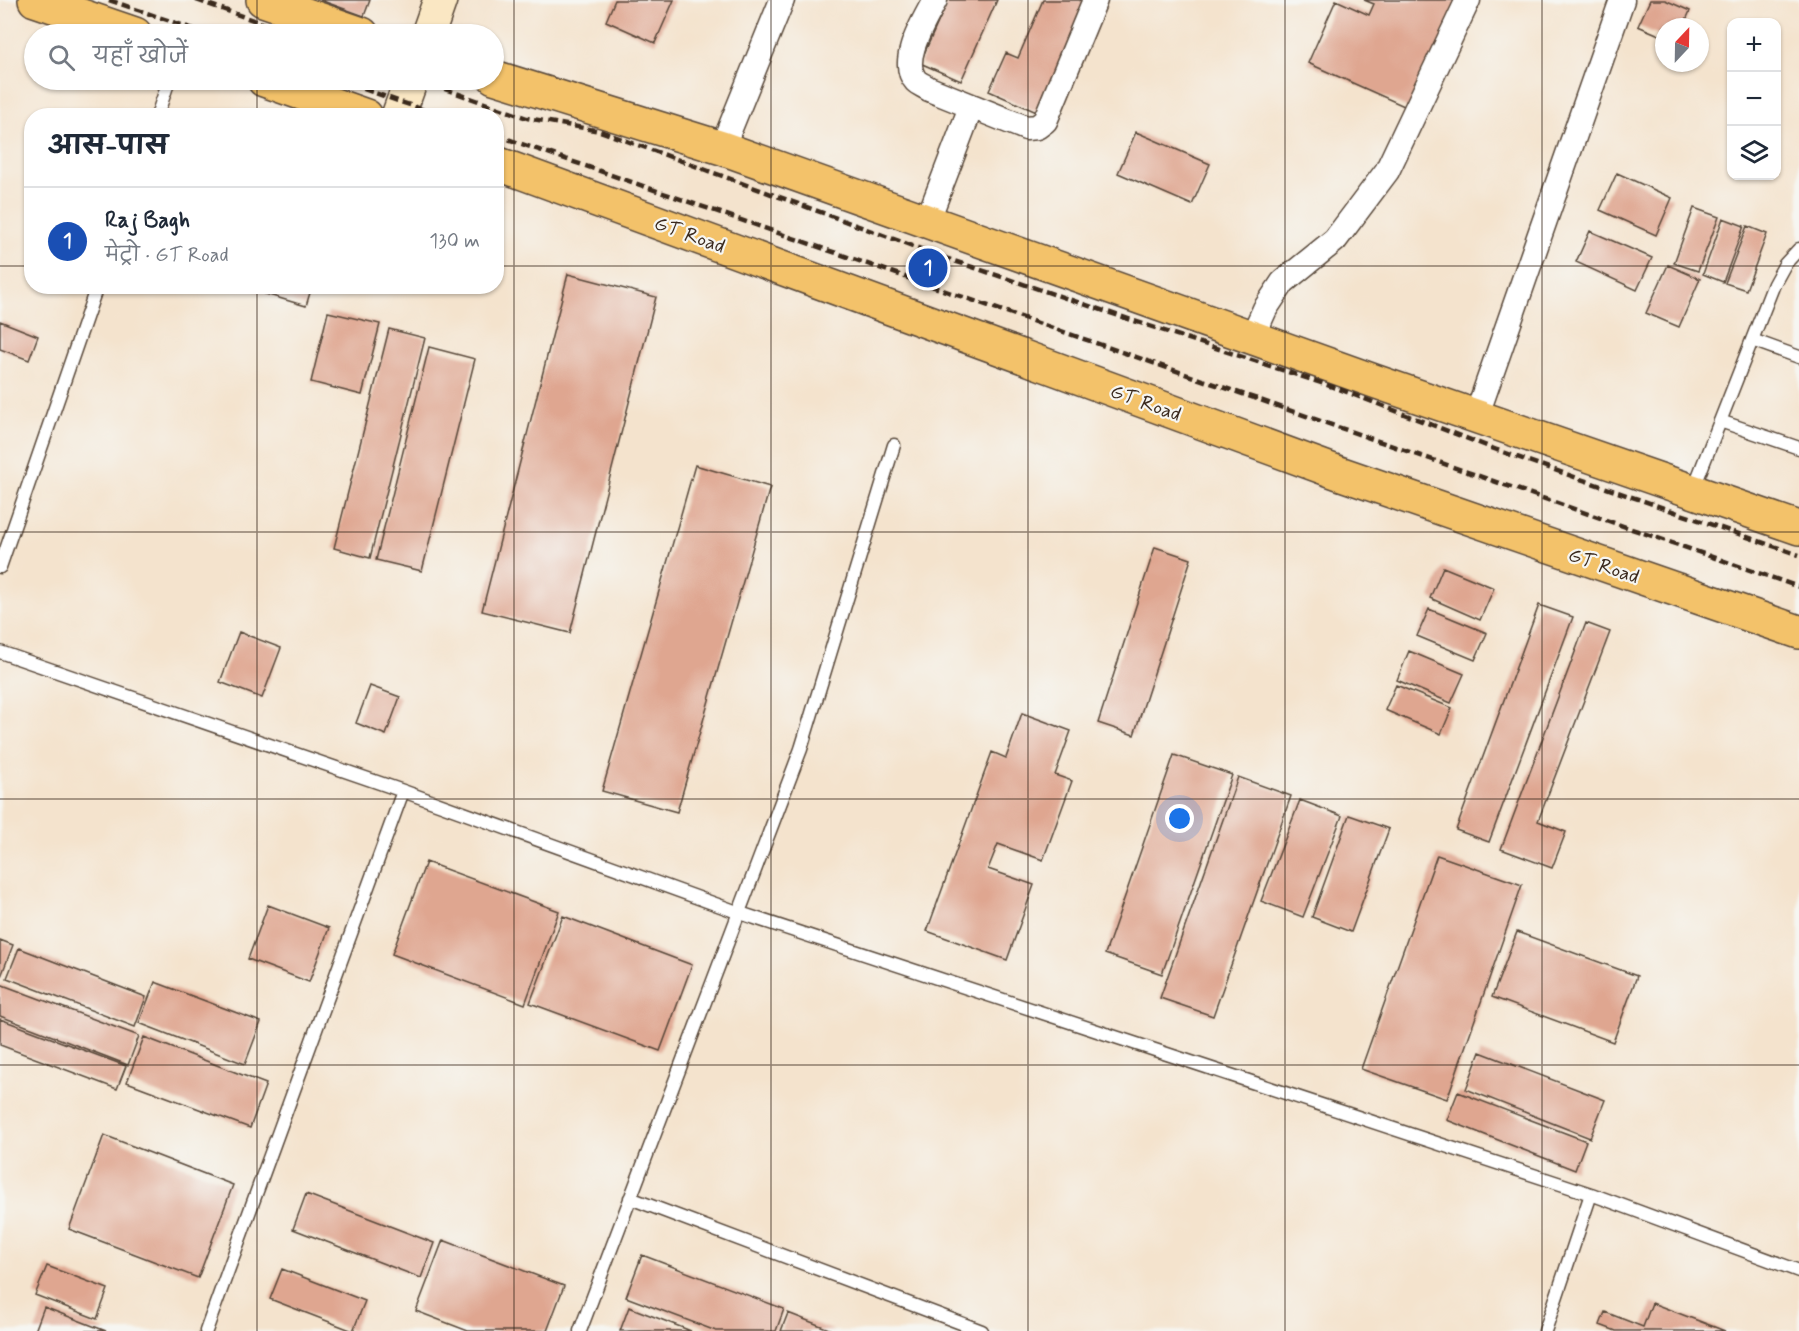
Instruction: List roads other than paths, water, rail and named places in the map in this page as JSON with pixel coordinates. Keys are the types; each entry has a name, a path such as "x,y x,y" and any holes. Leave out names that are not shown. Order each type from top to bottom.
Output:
{"highway":[{"path":"35,0 106,24"},
{"path":"263,0 334,24"},
{"path":"504,80 722,148 1252,338 1799,528"},
{"path":"292,90 343,108"},
{"name":"GT Road","path":"504,166 1327,469 1799,632"}],"street":[{"path":"432,24 440,0"},
{"path":"722,148 782,0"},
{"path":"935,0 911,51 909,63 915,80 971,107 1026,128 1037,127 1044,121 1095,0"},
{"path":"1252,338 1265,309 1283,282 1335,240 1388,171 1468,0"},
{"path":"1476,417 1622,0"},
{"path":"401,108 407,90"},
{"path":"927,222 971,107"}],"lane":[{"path":"160,108 166,90"},
{"path":"1692,491 1774,284 1785,264 1799,249"},
{"path":"0,567 94,294"},
{"path":"1752,340 1799,357"},
{"path":"1720,421 1799,448"},
{"path":"580,1331 801,749 894,445"},
{"path":"0,652 402,791 740,913 1591,1194 1799,1271"},
{"path":"206,1331 402,791"},
{"path":"1545,1331 1591,1194"},
{"path":"630,1198 982,1331"}],"railway":[{"path":"109,0 179,24"},
{"path":"196,0 264,24"},
{"path":"367,90 418,108"},
{"path":"447,90 499,108"},
{"path":"504,110 527,118 600,131 948,259 1339,389 1497,450 1799,555"},
{"path":"504,138 1799,587"}],"place":[{"name":"Raj Bagh","path":"928,268"}]}
